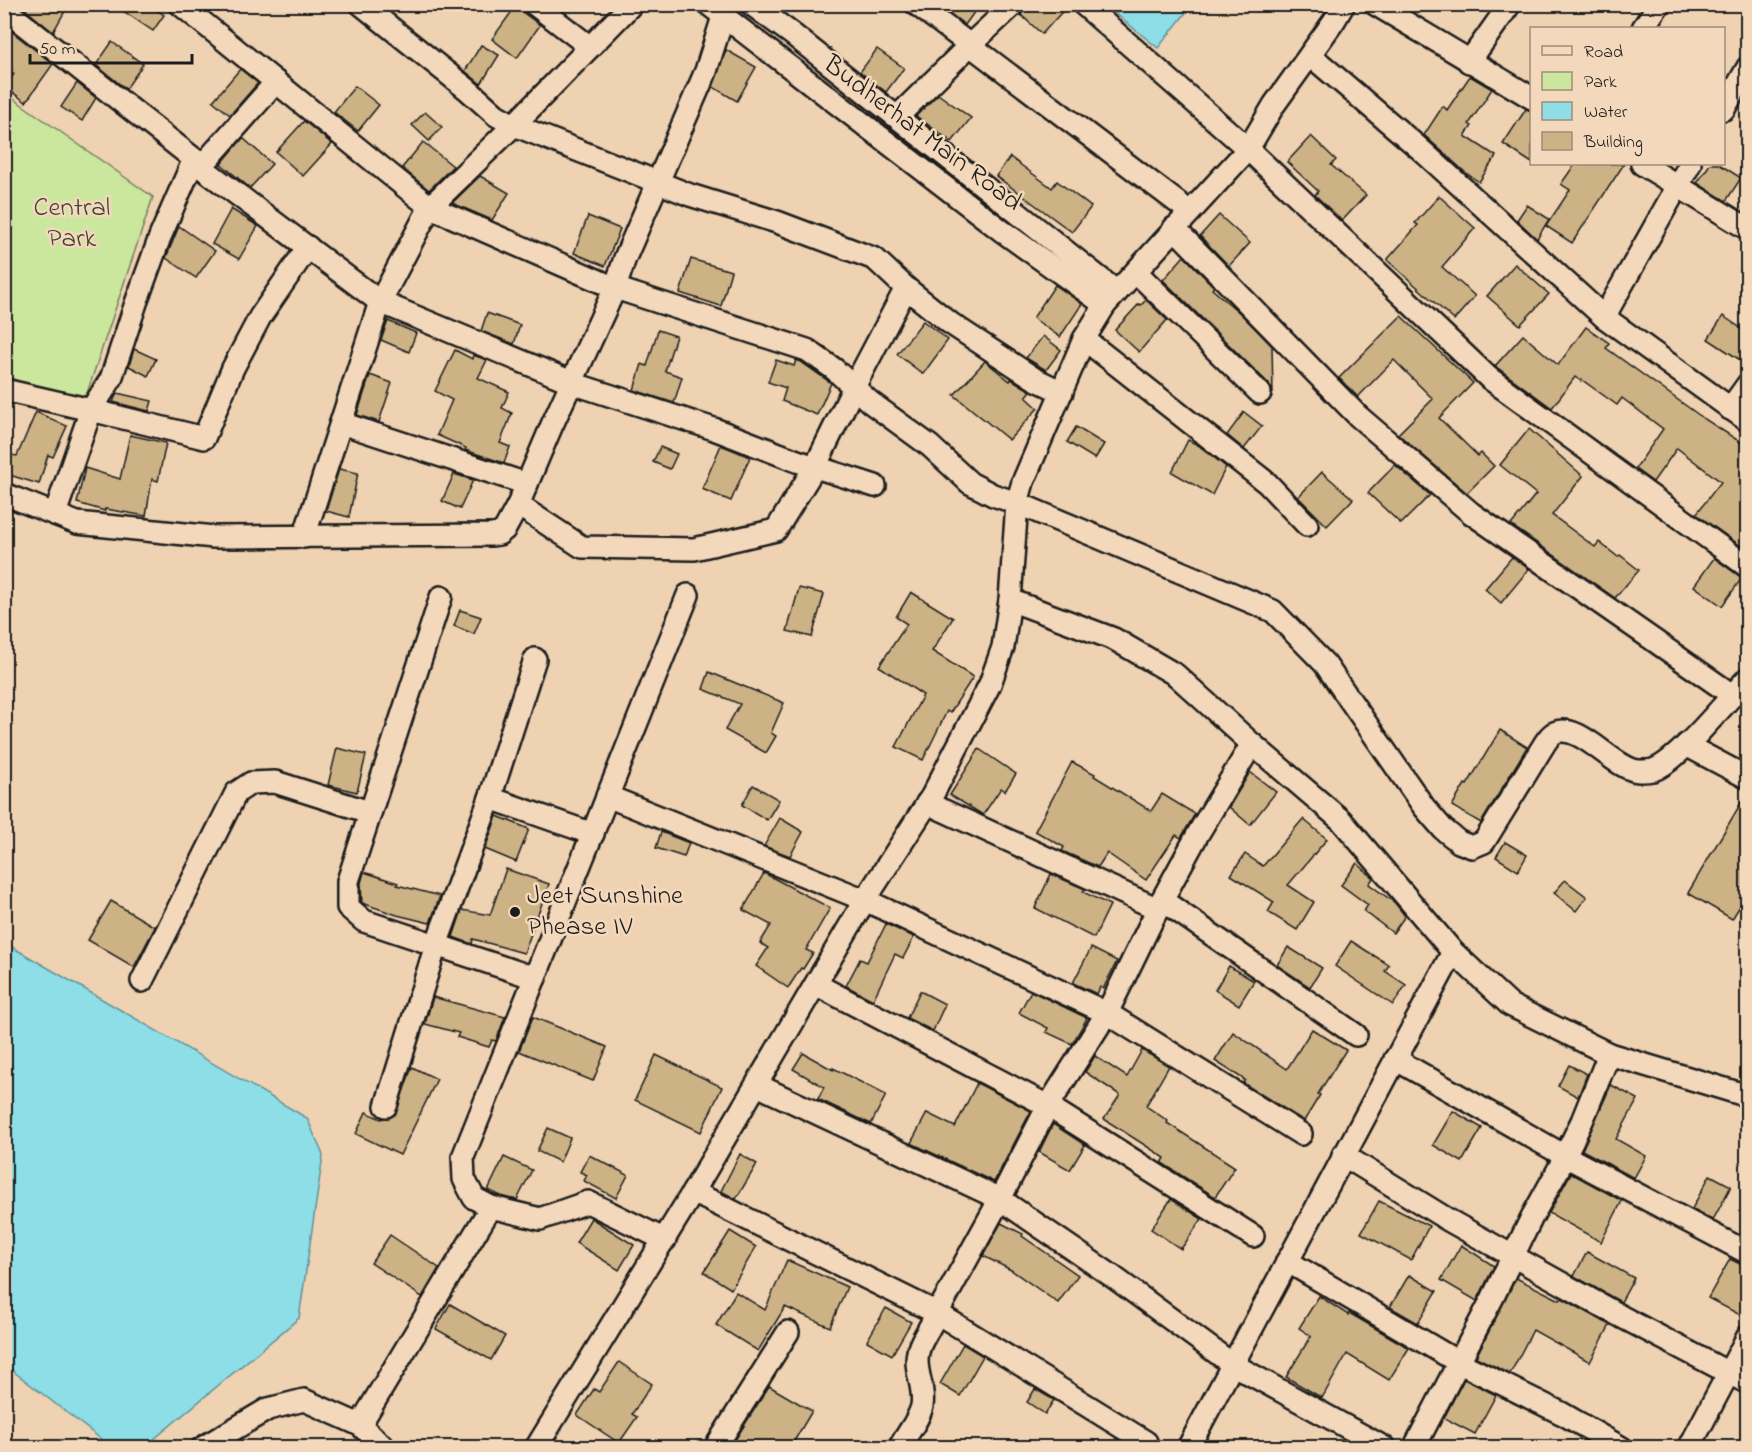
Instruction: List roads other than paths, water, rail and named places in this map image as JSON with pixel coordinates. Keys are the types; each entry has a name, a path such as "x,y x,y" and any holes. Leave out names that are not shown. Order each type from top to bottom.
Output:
{"street":[{"path":"180,4 430,207 615,288 807,350 834,369 870,402 930,446 970,483 993,495 1017,502 1273,611 1325,664 1424,807 1443,829 1459,842 1472,847 1484,842 1545,743 1553,734 1566,731 1580,736 1622,764 1637,771 1652,770 1668,762 1686,746 1748,678"},
{"path":"361,4 468,89 496,115 514,125 690,195 839,244 875,259 906,288 950,323 1035,380 1062,392"},
{"path":"534,4 590,47"},
{"path":"304,537 380,302 430,207 633,4"},
{"name":"Budherhat Main Road","path":"751,4 897,117 1111,298"},
{"path":"916,4 1190,212"},
{"path":"897,117 1014,4"},
{"path":"1083,4 1248,149 1489,378 1748,567"},
{"path":"536,1448 665,1240 865,900 927,803 990,684 1004,648 1015,549 1017,502 1023,482 1084,339 1111,298 1248,149 1274,105 1344,4"},
{"path":"1376,4 1530,97"},
{"path":"1469,62 1510,4"},
{"path":"1644,27 1659,4"},
{"path":"4,9 198,163 380,302 571,382 714,429 875,486"},
{"path":"4,494 77,523 214,537 500,534 518,505 571,382 615,288 625,258 706,71 719,9"},
{"name":"Budherhat Main Road","path":"719,9 1002,231 1111,298"},
{"path":"1310,55 1419,148 1604,317 1748,422"},
{"path":"1725,107 1748,67"},
{"path":"55,514 92,410 111,378 135,303 160,237 198,163 276,82"},
{"path":"1644,165 1748,229"},
{"path":"1604,317 1689,165"},
{"path":"1174,228 1358,416 1471,513 1725,690 1730,696"},
{"path":"4,390 204,438 233,368 260,317 308,247"},
{"path":"1136,272 1260,393"},
{"path":"518,505 582,547 694,549 776,530 815,466 906,288"},
{"path":"1084,339 1267,483 1308,525"},
{"path":"1730,409 1748,384"},
{"path":"341,423 527,484"},
{"path":"665,1240 588,1202 540,1220 491,1207 474,1198 464,1179 463,1157 688,595"},
{"path":"441,597 348,881 348,907 364,921 535,978"},
{"path":"1010,600 1114,639 1176,675 1252,744 1341,819 1453,952 1510,1005 1609,1054 1748,1096"},
{"path":"386,1106 436,945 490,798 535,659"},
{"path":"899,1448 922,1406 916,1361 917,1350 1048,1106 1107,1013 1199,832 1252,744"},
{"path":"1686,746 1748,778"},
{"path":"142,981 236,793 251,783 274,782 369,812"},
{"path":"608,796 865,900 1107,1013 1301,1134"},
{"path":"490,798 593,834"},
{"path":"927,803 1160,905 1356,1035"},
{"path":"1188,1448 1453,952"},
{"path":"816,985 1048,1106 1253,1236"},
{"path":"1414,1448 1565,1156 1609,1054"},
{"path":"1395,1059 1565,1156 1748,1252"},
{"path":"757,1084 1000,1199 1112,1276 1232,1364 1385,1448"},
{"path":"1343,1155 1450,1221 1748,1383"},
{"path":"693,1192 937,1313 1146,1442"},
{"path":"360,1425 491,1207"},
{"path":"1287,1261 1458,1362 1563,1414 1622,1448"},
{"path":"715,1448 788,1332"},
{"path":"1689,1448 1748,1336"},
{"path":"205,1447 268,1408 304,1400 360,1425 385,1448"}],"water":[{"path":"1105,5 1192,5 1158,48"},
{"path":"5,943 307,1118 323,1155 299,1318 148,1444 110,1446 5,1365"}],"place":[{"name":"Jeet Sunshine Phease IV","path":"515,912"}],"park label":[{"name":"Central Park","path":"72,224"}]}
